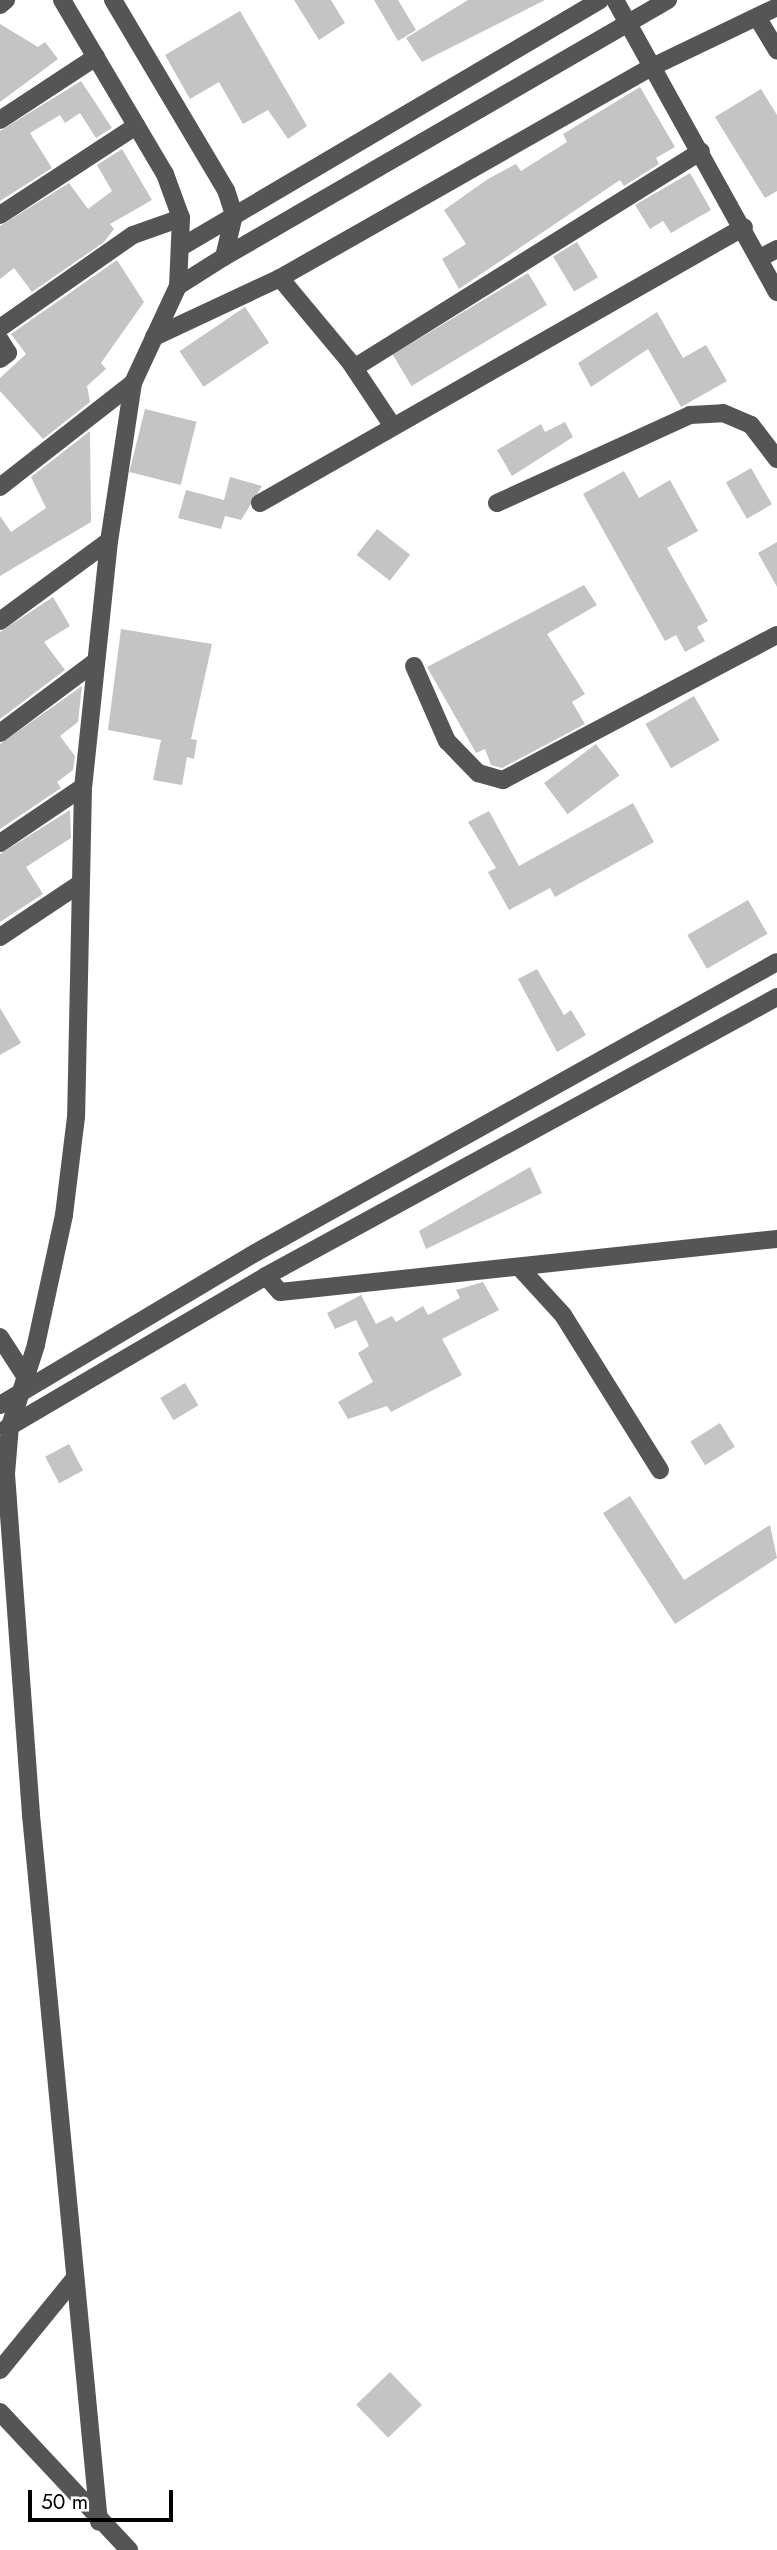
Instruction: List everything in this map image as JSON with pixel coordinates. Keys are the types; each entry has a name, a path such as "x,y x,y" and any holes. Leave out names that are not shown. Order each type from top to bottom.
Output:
{"street":[{"path":"0,5 6,0"},
{"path":"62,0 165,174 181,218 178,286 134,383 109,541 94,662 83,787 76,1117 64,1215 23,1382 5,1429 6,1512 99,2522"},
{"path":"113,0 226,190 234,215 224,257"},
{"path":"615,0 630,22 652,67 744,227 777,292"},
{"path":"178,286 668,0"},
{"path":"181,247 589,3"},
{"path":"154,337 280,278 652,67 777,7"},
{"path":"757,17 777,50"},
{"path":"0,120 96,57"},
{"path":"0,215 136,126"},
{"path":"354,368 701,151"},
{"path":"0,328 134,235 181,218"},
{"path":"260,503 392,425 744,227"},
{"path":"760,258 777,249"},
{"path":"280,278 354,368 392,425"},
{"path":"0,340 8,353 0,359"},
{"path":"0,487 134,383"},
{"path":"497,503 690,415 723,413 751,425 777,459"},
{"path":"0,621 109,541"},
{"path":"414,666 447,741 478,774 503,780 777,635"},
{"path":"0,733 94,662"},
{"path":"0,843 83,787"},
{"path":"0,937 81,883"},
{"path":"0,1405 23,1382 777,962"},
{"path":"5,1429 266,1276 777,998"},
{"path":"266,1276 281,1292 777,1239"},
{"path":"519,1267 563,1315 660,1470"},
{"path":"0,1337 23,1382"},
{"path":"0,2370 75,2278"},
{"path":"0,2412 99,2522 129,2550"}],"building":[{"path":"294,0 331,0 345,23 319,40"},
{"path":"374,0 398,0 416,30 398,41"},
{"path":"468,0 545,0 422,62 406,38"},
{"path":"240,11 307,126 288,139 268,110 243,124 219,82 190,99 165,55"},
{"path":"0,24 38,47 45,42 58,59 0,102"},
{"path":"81,81 112,128 96,138 80,113 65,123 60,115 30,133 52,168 0,201 0,131"},
{"path":"640,87 675,147 656,158 659,164 624,186 620,180 459,289 442,259 466,244 444,210 488,179 516,164 521,171 567,142 563,134"},
{"path":"761,89 777,115 777,191 765,198 715,117"},
{"path":"122,149 152,200 110,224 114,229 104,242 32,292 14,268 0,279 0,226 69,183 88,209 112,191 97,165"},
{"path":"690,173 711,210 671,233 663,221 650,229 635,205"},
{"path":"577,242 598,277 574,292 553,256"},
{"path":"117,260 144,302 101,363 106,369 87,386 90,402 43,439 0,391 0,378 26,354 11,334"},
{"path":"528,273 547,305 412,386 393,354"},
{"path":"245,307 269,343 204,387 180,351"},
{"path":"657,312 683,358 706,345 727,381 681,407 648,349 591,387 578,363"},
{"path":"145,409 196,422 181,485 129,472"},
{"path":"565,422 573,437 512,476 497,450 541,424 545,432"},
{"path":"90,431 91,522 0,576 0,516 11,532 46,508 31,477"},
{"path":"751,468 772,504 747,519 726,482"},
{"path":"624,471 639,498 670,480 698,531 667,548 708,621 697,627 705,641 685,652 676,635 665,641 583,494"},
{"path":"230,477 262,486 241,520 225,516 221,529 178,518 186,490 224,500"},
{"path":"377,529 410,555 390,581 357,555"},
{"path":"777,542 777,587 758,553"},
{"path":"584,585 597,605 547,634 585,694 572,702 585,724 502,768 491,765 485,749 476,753 427,667"},
{"path":"53,597 70,626 44,642 65,670 0,719 0,632"},
{"path":"121,629 212,644 191,739 197,740 194,759 187,757 182,785 153,780 161,740 108,730"},
{"path":"82,686 78,722 60,736 75,756 73,770 57,782 61,788 0,829 0,744"},
{"path":"694,696 720,740 671,768 646,724"},
{"path":"596,744 619,775 568,814 544,783"},
{"path":"633,803 654,842 555,897 550,888 509,910 488,872 496,868 468,822 489,811 519,866"},
{"path":"70,810 71,838 26,867 43,894 0,922 0,854"},
{"path":"748,900 768,934 707,969 687,935"},
{"path":"537,969 564,1015 571,1010 586,1035 557,1052 518,979"},
{"path":"0,1008 21,1043 0,1055"},
{"path":"530,1167 542,1193 426,1249 419,1231"},
{"path":"483,1282 499,1310 442,1339 462,1375 391,1412 387,1406 348,1419 338,1402 373,1382 358,1353 369,1346 356,1320 335,1329 327,1313 361,1295 376,1324 392,1316 396,1322 423,1306 428,1315 460,1298 456,1290"},
{"path":"185,1383 198,1405 174,1420 160,1398"},
{"path":"720,1423 735,1447 705,1465 690,1442"},
{"path":"69,1444 83,1470 59,1483 45,1457"},
{"path":"630,1496 684,1580 770,1525 777,1558 675,1624 603,1513"},
{"path":"390,2372 422,2405 388,2438 356,2405"}]}
